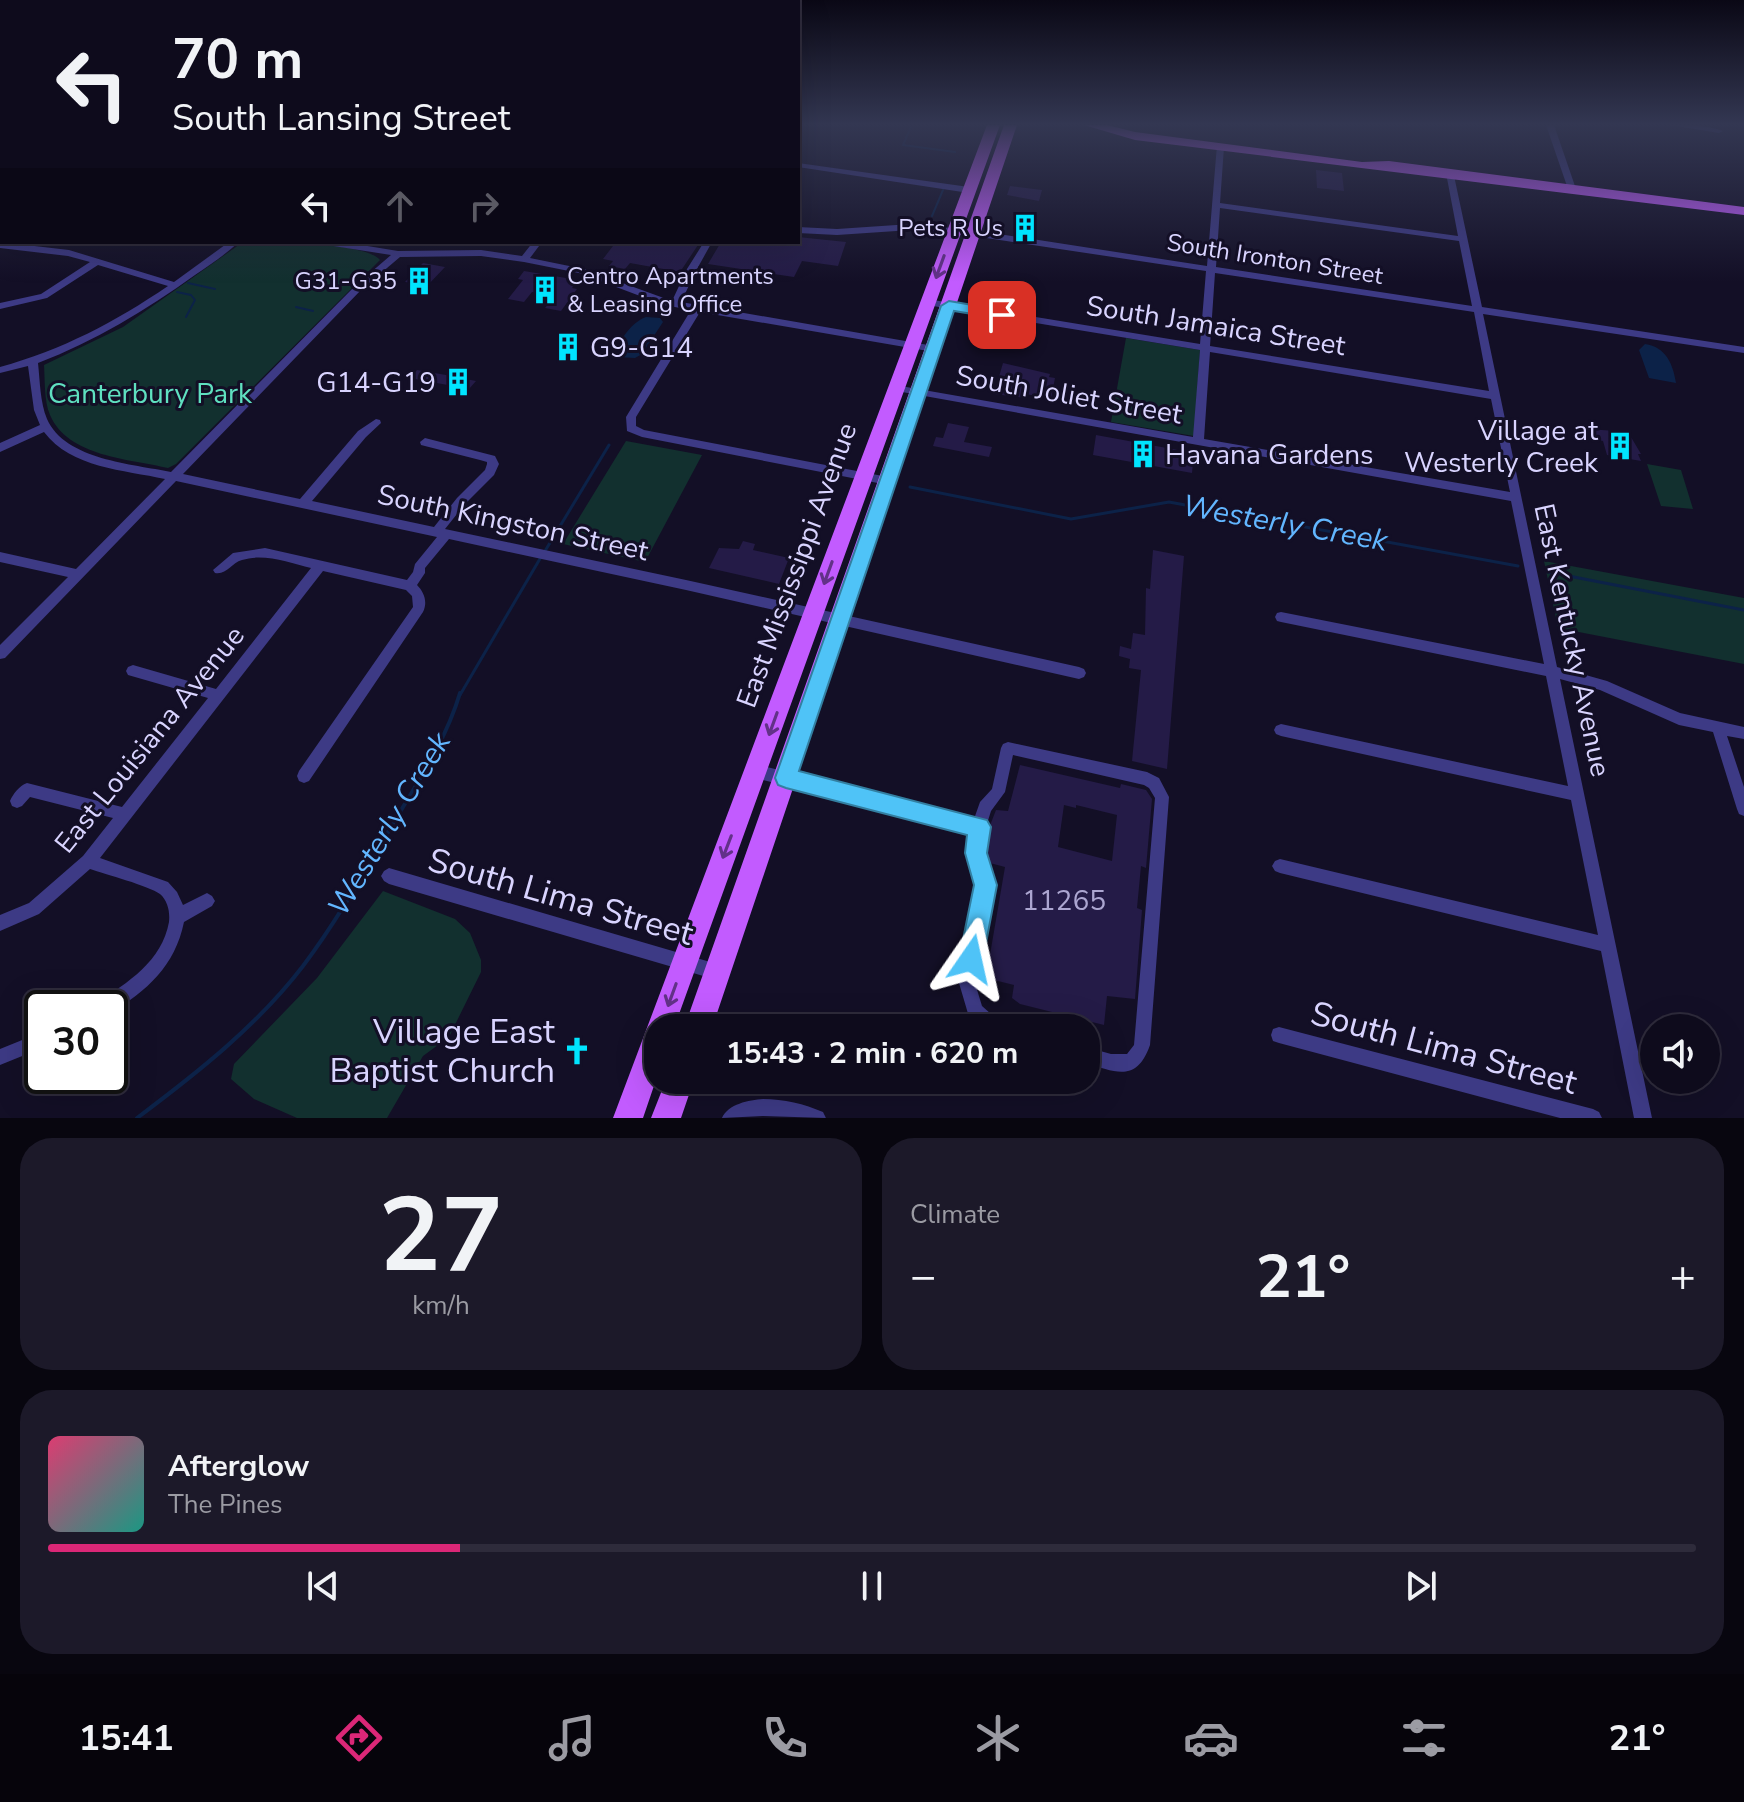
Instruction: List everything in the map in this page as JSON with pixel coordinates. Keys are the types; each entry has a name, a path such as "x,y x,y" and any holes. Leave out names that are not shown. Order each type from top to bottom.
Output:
{"main road":[{"name":"East Mississippi Avenue","path":"665,1014 974,177"},
{"name":"East Mississippi Avenue","path":"703,1014 993,177"},
{"path":"1482,177 1744,211"},
{"path":"628,1118 644,1073"},
{"path":"666,1118 675,1094"}],"street":[{"path":"881,177 969,190"},
{"path":"1198,442 1216,177"},
{"name":"East Kentucky Avenue","path":"1451,177 1643,1118"},
{"path":"1568,177 1572,189"},
{"path":"1216,205 1463,239"},
{"name":"South Ironton Street","path":"800,230 837,232 906,227 973,233 1744,350"},
{"path":"0,370 33,362 100,335 232,244"},
{"name":"South Joliet Street","path":"339,244 398,254 481,253 524,259 581,271 645,298 675,305 934,349"},
{"path":"524,259 536,244"},
{"path":"675,305 707,244"},
{"path":"0,245 59,250 175,285"},
{"path":"0,654 358,288 398,254"},
{"path":"0,306 44,296 98,261"},
{"name":"South Jamaica Street","path":"927,302 1496,396"},
{"path":"697,309 631,417 631,428 642,433 888,481"},
{"path":"0,448 44,428 38,409 33,362"},
{"name":"South Joliet Street","path":"895,388 1517,498"},
{"path":"302,505 362,434 376,423"},
{"name":"South Kingston Street","path":"44,428 64,447 83,456 440,538 552,556 1079,673"},
{"path":"410,586 439,552 440,538 493,464 491,459 482,456 425,442"},
{"path":"219,570 237,556 251,553 321,565 410,586 418,594 419,608 304,776"},
{"path":"0,557 78,574"},
{"name":"East Louisiana Avenue","path":"0,923 34,909 88,861 321,565"},
{"path":"1281,617 1554,672 1602,685 1679,719 1744,733"},
{"path":"133,671 218,695"},
{"path":"1718,728 1744,809"},
{"path":"1281,730 1578,795"},
{"path":"978,1014 967,983 986,885 976,853 985,807 998,792 1008,748 1147,779 1159,789 1162,797 1141,1052 1132,1062 1121,1065 1100,1059"},
{"path":"755,771 979,827"},
{"path":"17,801 27,790 123,814"},
{"path":"88,861 163,887 172,895 179,916 166,955 142,983 128,992"},
{"path":"1280,866 1608,945"},
{"name":"South Lima Street","path":"389,876 717,972"},
{"path":"179,916 207,901"},
{"name":"South Lima Street","path":"1279,1035 1593,1118"},
{"path":"0,1057 24,1047"},
{"path":"731,1118 761,1106 780,1107 817,1118"}],"green space":[{"name":"Canterbury Park","path":"240,244 337,246 371,254 380,260 176,464 168,468 85,448 59,429 48,409 44,365 123,327"},
{"path":"1126,338 1200,350 1194,436 1111,422"},
{"path":"626,441 702,455 645,562 563,544"},
{"path":"1647,464 1681,470 1693,509 1661,506"},
{"path":"1544,561 1744,598 1744,664 1558,628"},
{"path":"383,891 455,919 470,933 481,960 481,972 449,1037 423,1056 387,1118 297,1118 254,1099 231,1079 234,1064 317,978"}],"water":[{"path":"646,317 660,318 663,322 642,354 635,358 618,357 626,333"},
{"path":"1645,344 1658,349 1667,358 1676,383 1649,378 1639,350"}],"building":[{"path":"1316,177 1342,177 1344,191 1317,188"},
{"path":"1010,186 1042,190 1039,201 1007,195"},
{"path":"800,237 846,242 838,266 802,261 794,277 708,264 720,244 800,244"},
{"path":"614,244 699,244 680,272 630,263 625,269 609,266 613,261 603,259"},
{"path":"423,263 445,267 427,286 405,282"},
{"name":"Centro Apartments & Leasing Office","path":"524,271 578,280 572,288 577,289 561,311 545,308 555,296 532,292 524,302 508,299 523,280 518,279"},
{"path":"1003,363 1050,374 1049,377 1055,378 1051,399 1026,394 1025,398 994,394"},
{"path":"417,370 476,381 469,389 410,378"},
{"path":"948,423 969,427 964,442 992,447 989,457 933,446 936,437 943,438"},
{"name":"Village at Westerly Creek","path":"1589,429 1628,432 1641,454 1638,454 1641,461 1607,455 1603,441 1592,439"},
{"name":"Havana Gardens","path":"1096,435 1194,453 1192,473 1093,455"},
{"path":"743,541 755,544 753,550 789,558 779,584 709,568 719,548 739,549"},
{"path":"1153,550 1184,556 1167,769 1132,761 1141,670 1129,668 1130,659 1119,656 1120,646 1131,649 1133,633 1145,635 1146,588 1150,589"},
{"path":"1020,765 1120,788 1121,784 1146,790 1152,799 1146,868 1141,866 1137,908 1142,910 1135,999 1107,996 1104,1025 1100,1024 1100,1014 1060,1014 1020,1004 1012,998 1014,985 986,978 1005,867 990,863 986,853 989,828 996,810 1008,811","holes":["1064,805 1076,808 1076,805 1117,815 1112,861 1058,847"]}],"waterway":[{"path":"932,216 943,190"},
{"path":"188,283 215,289"},
{"path":"177,292 191,295 195,300 186,317"},
{"path":"296,307 313,311"},
{"name":"Westerly Creek","path":"545,551 609,445"},
{"name":"Westerly Creek","path":"910,487 1071,519 1169,502 1518,566"},
{"name":"Westerly Creek","path":"460,695 541,557"},
{"name":"Westerly Creek","path":"1548,572 1744,610"},
{"name":"Westerly Creek","path":"137,1118 246,1029 303,966 339,914 422,775 440,743 460,693"}],"place":[{"name":"Pets R Us","path":"1025,228"},
{"name":"G31-G35","path":"419,281"},
{"name":"Centro Apartments & Leasing Office","path":"545,290"},
{"name":"G9-G14","path":"568,347"},
{"name":"G14-G19","path":"458,382"},
{"name":"Village at Westerly Creek","path":"1620,446"},
{"name":"Havana Gardens","path":"1143,454"},
{"name":"Village East Baptist Church","path":"577,1051"}],"route":[{"path":"971,959 986,885 976,853 979,827 786,778 949,306 1002,315"}]}
